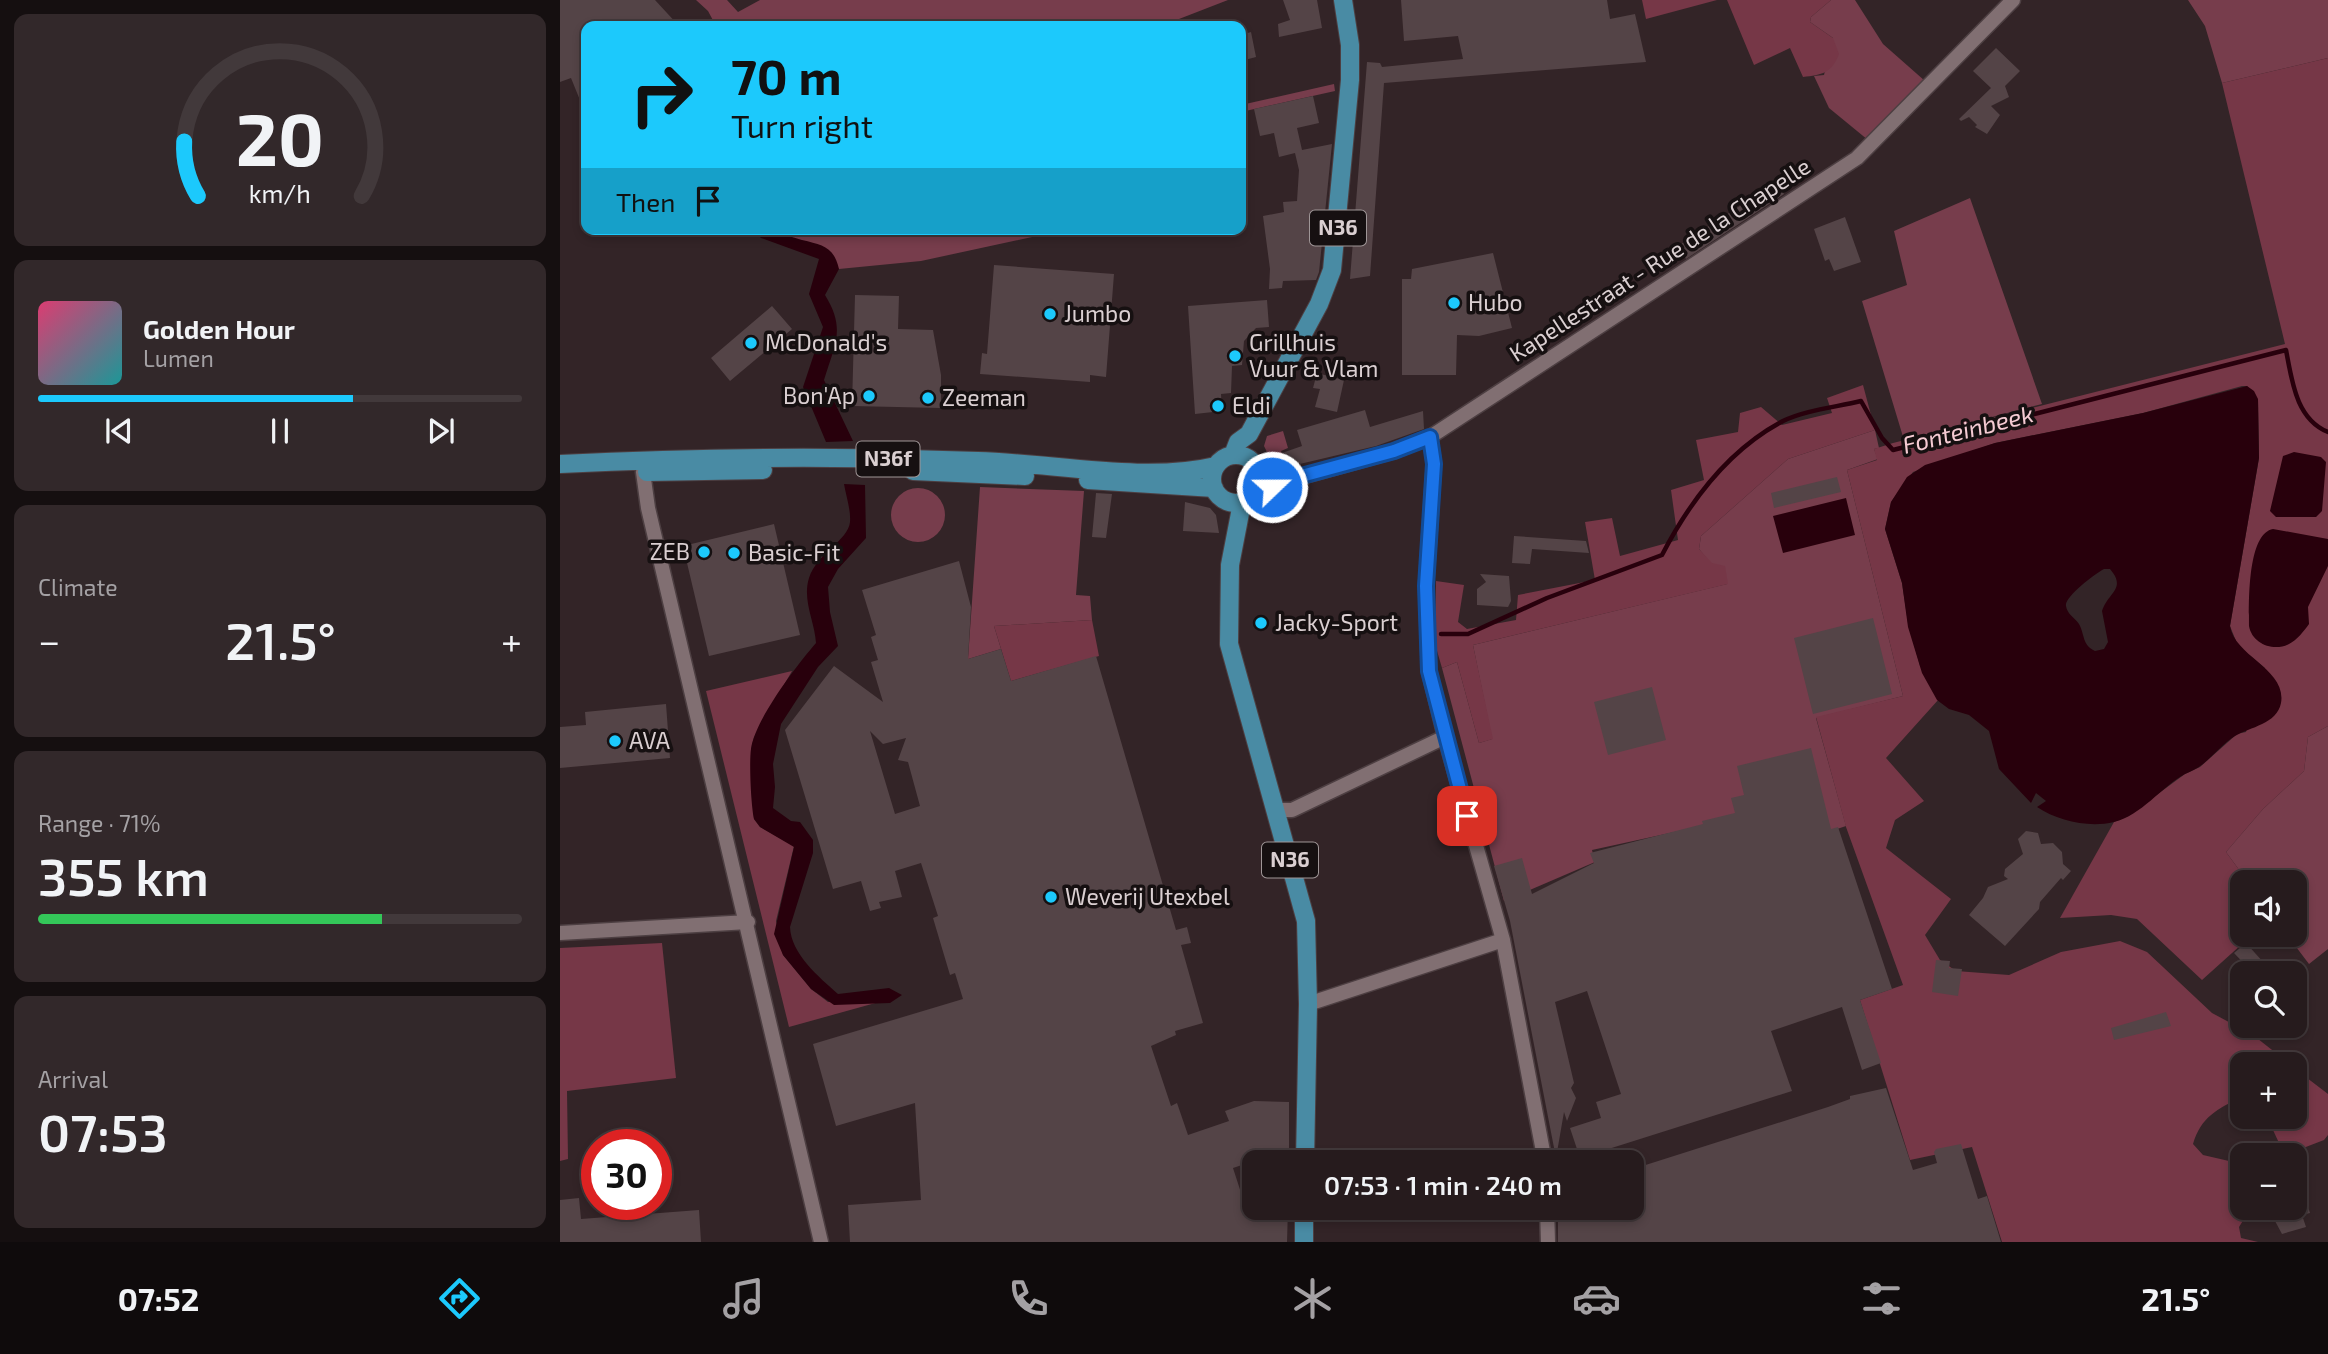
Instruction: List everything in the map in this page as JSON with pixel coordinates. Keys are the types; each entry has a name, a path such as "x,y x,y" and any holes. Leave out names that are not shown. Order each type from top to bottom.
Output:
{"main road":[{"name":"N36","path":"1250,469 1238,442 1249,434 1319,304 1332,270 1350,80 1350,45 1343,0"},
{"name":"N36f","path":"560,464 799,458 980,461 1174,473 1216,466"},
{"name":"N36","path":"1250,469 1216,466 1213,473 1227,497 1226,516 1234,535 1228,596 1229,644 1307,921 1305,1150"},
{"name":"N36","path":"1227,497 1250,469"},
{"name":"N36f","path":"560,476 643,472 890,470 1227,497"},
{"path":"1304,1220 1304,1242"}],"street":[{"name":"Kapellestraat - Rue de la Chapelle","path":"1250,469 1272,487 1283,481 1394,451 1430,437 1857,158 2012,0"},
{"path":"1430,437 1434,464 1426,586 1429,671 1503,940 1543,1150"},
{"path":"643,472 648,508 748,922 821,1242"},
{"path":"1277,810 1292,810 1445,737"},
{"path":"560,933 748,922"},
{"path":"1308,1004 1503,940"},
{"path":"1547,1220 1548,1242"}],"shaded area":[{"path":"696,0 727,0 738,12 760,0 1228,0 1179,21 713,21 708,11"},
{"path":"1642,0 1717,0 1646,19"},
{"path":"1727,0 1831,0 1811,17 1810,22 1833,38 1839,54 1836,60 1826,72 1803,77 1790,48 1754,65"},
{"path":"1831,0 1855,0 1883,44 1925,81 1868,140 1829,108 1814,76 1824,75 1833,38 1810,22 1811,17"},
{"path":"2188,0 2328,0 2328,58 2222,83 2205,26"},
{"path":"2328,58 2328,726 2308,737 2304,771 2263,809 2226,852 2239,870 2230,870 2230,947 2239,947 2202,980 2137,919 2111,915 2060,918 2114,822 2128,816 2185,774 2200,767 2237,734 2246,732 2265,668 2238,646 2230,626 2259,458 2258,400 2247,386 2143,413 1995,443 1913,472 1891,502 1885,529 1902,583 1908,623 1920,666 1939,699 1886,758 1924,801 1895,820 1886,848 1951,899 1925,935 1940,960 1956,971 2009,975 2061,952 2120,941 2147,952 2212,1013 2230,1023 2230,1038 2257,1038 2275,1052 2230,1052 2230,1103 2205,1120 2193,1144 2203,1155 2230,1161 2230,1220 2243,1220 2239,1227 2241,1238 2258,1242 2002,1242 1972,1147 1910,1160 1860,1000 1903,985 1846,827 1816,717 1903,696 1847,470 1877,460 1874,449 1893,443 2285,344 2222,83"},
{"path":"1334,84 1335,91 1246,111 1246,104"},
{"path":"1970,198 2042,404 1904,440 1862,301 1907,285 1894,231"},
{"path":"758,235 787,235 822,246 831,251 837,262 839,269 825,295 837,327 835,346 824,380 853,441 826,442 803,387 823,327 809,294 819,259"},
{"path":"780,235 1041,235 921,261 839,269"},
{"path":"1863,385 1875,430 1788,459 1701,536 1699,549 1712,563 1725,566 1728,584 1473,645 1493,739 1479,743 1457,662 1442,668 1435,644 1436,581 1464,585 1458,622 1467,629 1516,620 1518,595 1595,580 1585,522 1612,518 1620,556 1678,540 1671,490 1704,480 1696,440 1738,432 1740,413 1761,407 1782,425 1832,413 1827,398"},
{"path":"2247,386 2254,391 2258,399 2259,458 2230,626 2241,646 2276,681 2281,691 2281,703 2269,720 2235,736 2201,766 2176,780 2133,814 2104,824 2074,822 2037,807 2046,801 2036,793 2031,803 1999,769 1989,731 1969,715 1949,709 1937,700 1922,673 1908,627 1902,583 1885,529 1891,502 1907,477 1925,465 1995,443 2143,413","holes":["2104,569 2110,569 2117,586 2102,611 2108,642 2104,649 2095,651 2086,643 2079,624 2069,614 2066,606 2070,597 2087,581"]},
{"path":"1875,430 1879,448 1874,449 1878,459 1847,470 1903,696 1816,718 1846,826 1717,869 1702,826 1592,850 1595,862 1504,901 1442,668 1457,662 1479,743 1492,739 1473,645 1727,584 1699,549 1701,536 1788,459"},
{"path":"1283,431 1288,448 1281,451 1286,467 1271,460 1264,446 1267,436"},
{"path":"2294,452 2321,457 2326,462 2322,511 2316,517 2276,517 2270,511 2283,456"},
{"path":"844,484 865,485 866,538 838,569 828,587 830,612 838,646 818,667 781,724 773,764 773,808 791,821 800,822 813,840 813,853 790,927 801,956 838,994 889,988 902,995 890,1003 834,1005 811,989 783,955 774,934 794,847 760,827 754,819 750,763 754,737 760,723 788,679 816,643 807,586 818,561 848,529 850,513"},
{"path":"980,487 1084,491 1076,595 1090,596 1092,620 994,626 1001,649 968,659"},
{"path":"923,488 933,492 941,500 945,515 941,530 933,538 913,542 903,538 895,530 891,510 895,500 903,492"},
{"path":"1846,498 1855,535 1783,553 1773,516"},
{"path":"2273,529 2328,539 2328,566 2308,607 2309,624 2292,642 2277,647 2259,642 2254,638 2249,626 2254,556 2258,543"},
{"path":"1092,620 1099,656 1011,681 994,626"},
{"path":"792,671 754,737 751,750 754,819 760,827 794,846 776,921 783,955 811,989 828,1002 879,1002 789,1027 706,691"},
{"path":"2328,726 2328,949 2309,964 2296,947 2307,947 2307,870 2239,870 2226,852 2263,809 2304,771 2308,737"},
{"path":"662,943 676,1078 567,1091 568,1159 560,1161 560,948"},
{"path":"2307,1078 2328,1094 2328,1135 2324,1140 2307,1147 2307,1143 2279,1143 2273,1129 2307,1129"}],"building":[{"path":"560,0 655,0 674,21 581,21 581,103 571,78 560,82"},
{"path":"1283,0 1317,0 1322,28 1279,37 1278,24 1290,20"},
{"path":"1401,0 1607,0 1610,19 1635,14 1646,62 1384,83 1370,276 1350,279 1367,62 1380,63 1382,67 1463,59 1458,36 1404,41"},
{"path":"1251,32 1256,57 1246,60 1246,34"},
{"path":"1996,48 2020,71 2005,86 2009,97 1991,106 2000,115 1987,134 1975,127 1977,125 1969,117 1961,121 1959,119 1991,88 1973,71"},
{"path":"1313,96 1319,123 1297,128 1302,150 1332,144 1319,272 1316,280 1283,281 1282,288 1269,289 1270,269 1263,216 1284,212 1283,202 1297,201 1299,170 1295,153 1279,157 1274,133 1260,136 1254,109"},
{"path":"1777,182 1784,194 1686,259 1678,246"},
{"path":"1845,217 1861,262 1834,271 1829,259 1825,261 1814,229"},
{"name":"Hubo","path":"1493,253 1512,328 1479,336 1457,335 1456,375 1402,375 1402,279 1411,279 1412,269"},
{"name":"Jumbo","path":"994,265 1114,274 1106,377 1090,375 1090,382 980,374 982,353 987,354"},
{"path":"855,295 899,296 898,329 933,330 941,375 941,408 852,406"},
{"path":"1267,300 1269,327 1256,328 1244,341 1242,365 1232,366 1231,393 1221,394 1222,411 1195,414 1188,306"},
{"name":"McDonald's","path":"772,306 792,329 730,381 711,358"},
{"path":"1317,373 1344,380 1337,412 1315,407 1320,389 1313,388"},
{"path":"1365,410 1370,427 1423,411 1424,429 1376,446 1287,467 1282,453 1302,446 1297,430"},
{"path":"1837,477 1841,492 1774,508 1771,493"},
{"path":"1096,493 1112,494 1106,538 1092,537"},
{"path":"1185,502 1210,508 1216,515 1219,533 1183,531"},
{"path":"774,524 800,635 709,656 683,546"},
{"path":"1514,536 1586,541 1589,553 1532,549 1530,564 1512,563"},
{"name":"Weverij Utexbel","path":"959,561 971,607 968,659 1001,649 1011,681 1096,656 1176,930 1187,927 1191,943 1181,945 1203,1023 1175,1031 1176,1035 1151,1046 1171,1106 1177,1103 1188,1135 1229,1121 1225,1111 1254,1101 1289,1102 1289,1150 1242,1150 1242,1165 1233,1168 1242,1196 1242,1220 1288,1220 1287,1242 850,1242 848,1205 921,1200 915,1103 836,1126 813,1044 963,999 955,973 950,975 933,918 938,916 921,863 895,871 902,897 879,902 881,908 870,911 861,881 833,889 785,730 834,666 883,702 871,662 878,660 871,637 876,635 862,590","holes":["870,731 883,744 906,738 898,760 908,762 920,806 895,814"]},
{"path":"1480,574 1509,576 1511,601 1508,607 1477,605 1477,589 1486,582"},
{"path":"1873,618 1892,694 1813,714 1794,638"},
{"path":"1652,687 1666,740 1608,755 1594,702"},
{"name":"AVA","path":"666,704 670,758 560,768 560,727 586,725 585,712"},
{"path":"1811,748 1831,829 1838,827 1892,989 1860,1000 1881,1063 1862,1070 1842,1007 1771,1031 1792,1091 1605,1150 1577,1150 1570,1128 1601,1118 1596,1102 1621,1094 1587,991 1555,1002 1574,1083 1571,1088 1576,1098 1567,1121 1564,1112 1557,1150 1554,1150 1510,921 1494,866 1522,858 1532,894 1594,863 1590,853 1735,813 1731,798 1744,795 1737,766"},
{"path":"2026,831 2038,833 2041,844 2053,843 2062,852 2063,864 2071,871 2063,880 2061,878 2040,902 2039,909 2005,946 1969,915 1988,887 2008,879 2004,876 2005,869 2023,854 2018,839"},
{"path":"2241,947 2250,947 2262,961 2242,961 2234,953"},
{"path":"1936,960 1950,961 1949,968 1962,969 1958,996 1932,992"},
{"path":"2166,1012 2171,1026 2114,1040 2111,1028"},
{"path":"1886,1088 1913,1170 1937,1163 1934,1152 1936,1149 1961,1144 1978,1199 1987,1196 2001,1242 1558,1242 1558,1220 1644,1220 1644,1166 1828,1107 1850,1099 1850,1096"},
{"path":"579,1198 581,1220 672,1220 672,1212 699,1210 701,1242 560,1242 560,1200"},
{"path":"2274,1220 2304,1220 2306,1227 2282,1234"}],"waterway":[{"name":"Fonteinbeek","path":"1441,634 1468,634 1547,598 1662,555 1685,515 1728,462 1763,433 1783,421 1811,411 1861,401 1882,438 1893,450 2286,350 2293,386 2302,409 2317,426 2328,432"}],"place":[{"name":"Hubo","path":"1454,303"},
{"name":"Jumbo","path":"1050,314"},
{"name":"McDonald's","path":"751,343"},
{"name":"Grillhuis Vuur & Vlam","path":"1235,356"},
{"name":"Bon'Ap","path":"869,396"},
{"name":"Zeeman","path":"928,398"},
{"name":"Eldi","path":"1218,406"},
{"name":"ZEB","path":"704,552"},
{"name":"Basic-Fit","path":"734,553"},
{"name":"Jacky-Sport","path":"1261,623"},
{"name":"AVA","path":"615,741"},
{"name":"Weverij Utexbel","path":"1051,897"}],"route":[{"path":"1272,487 1298,476 1417,444 1430,437 1434,464 1426,586 1429,671 1467,816"}]}
